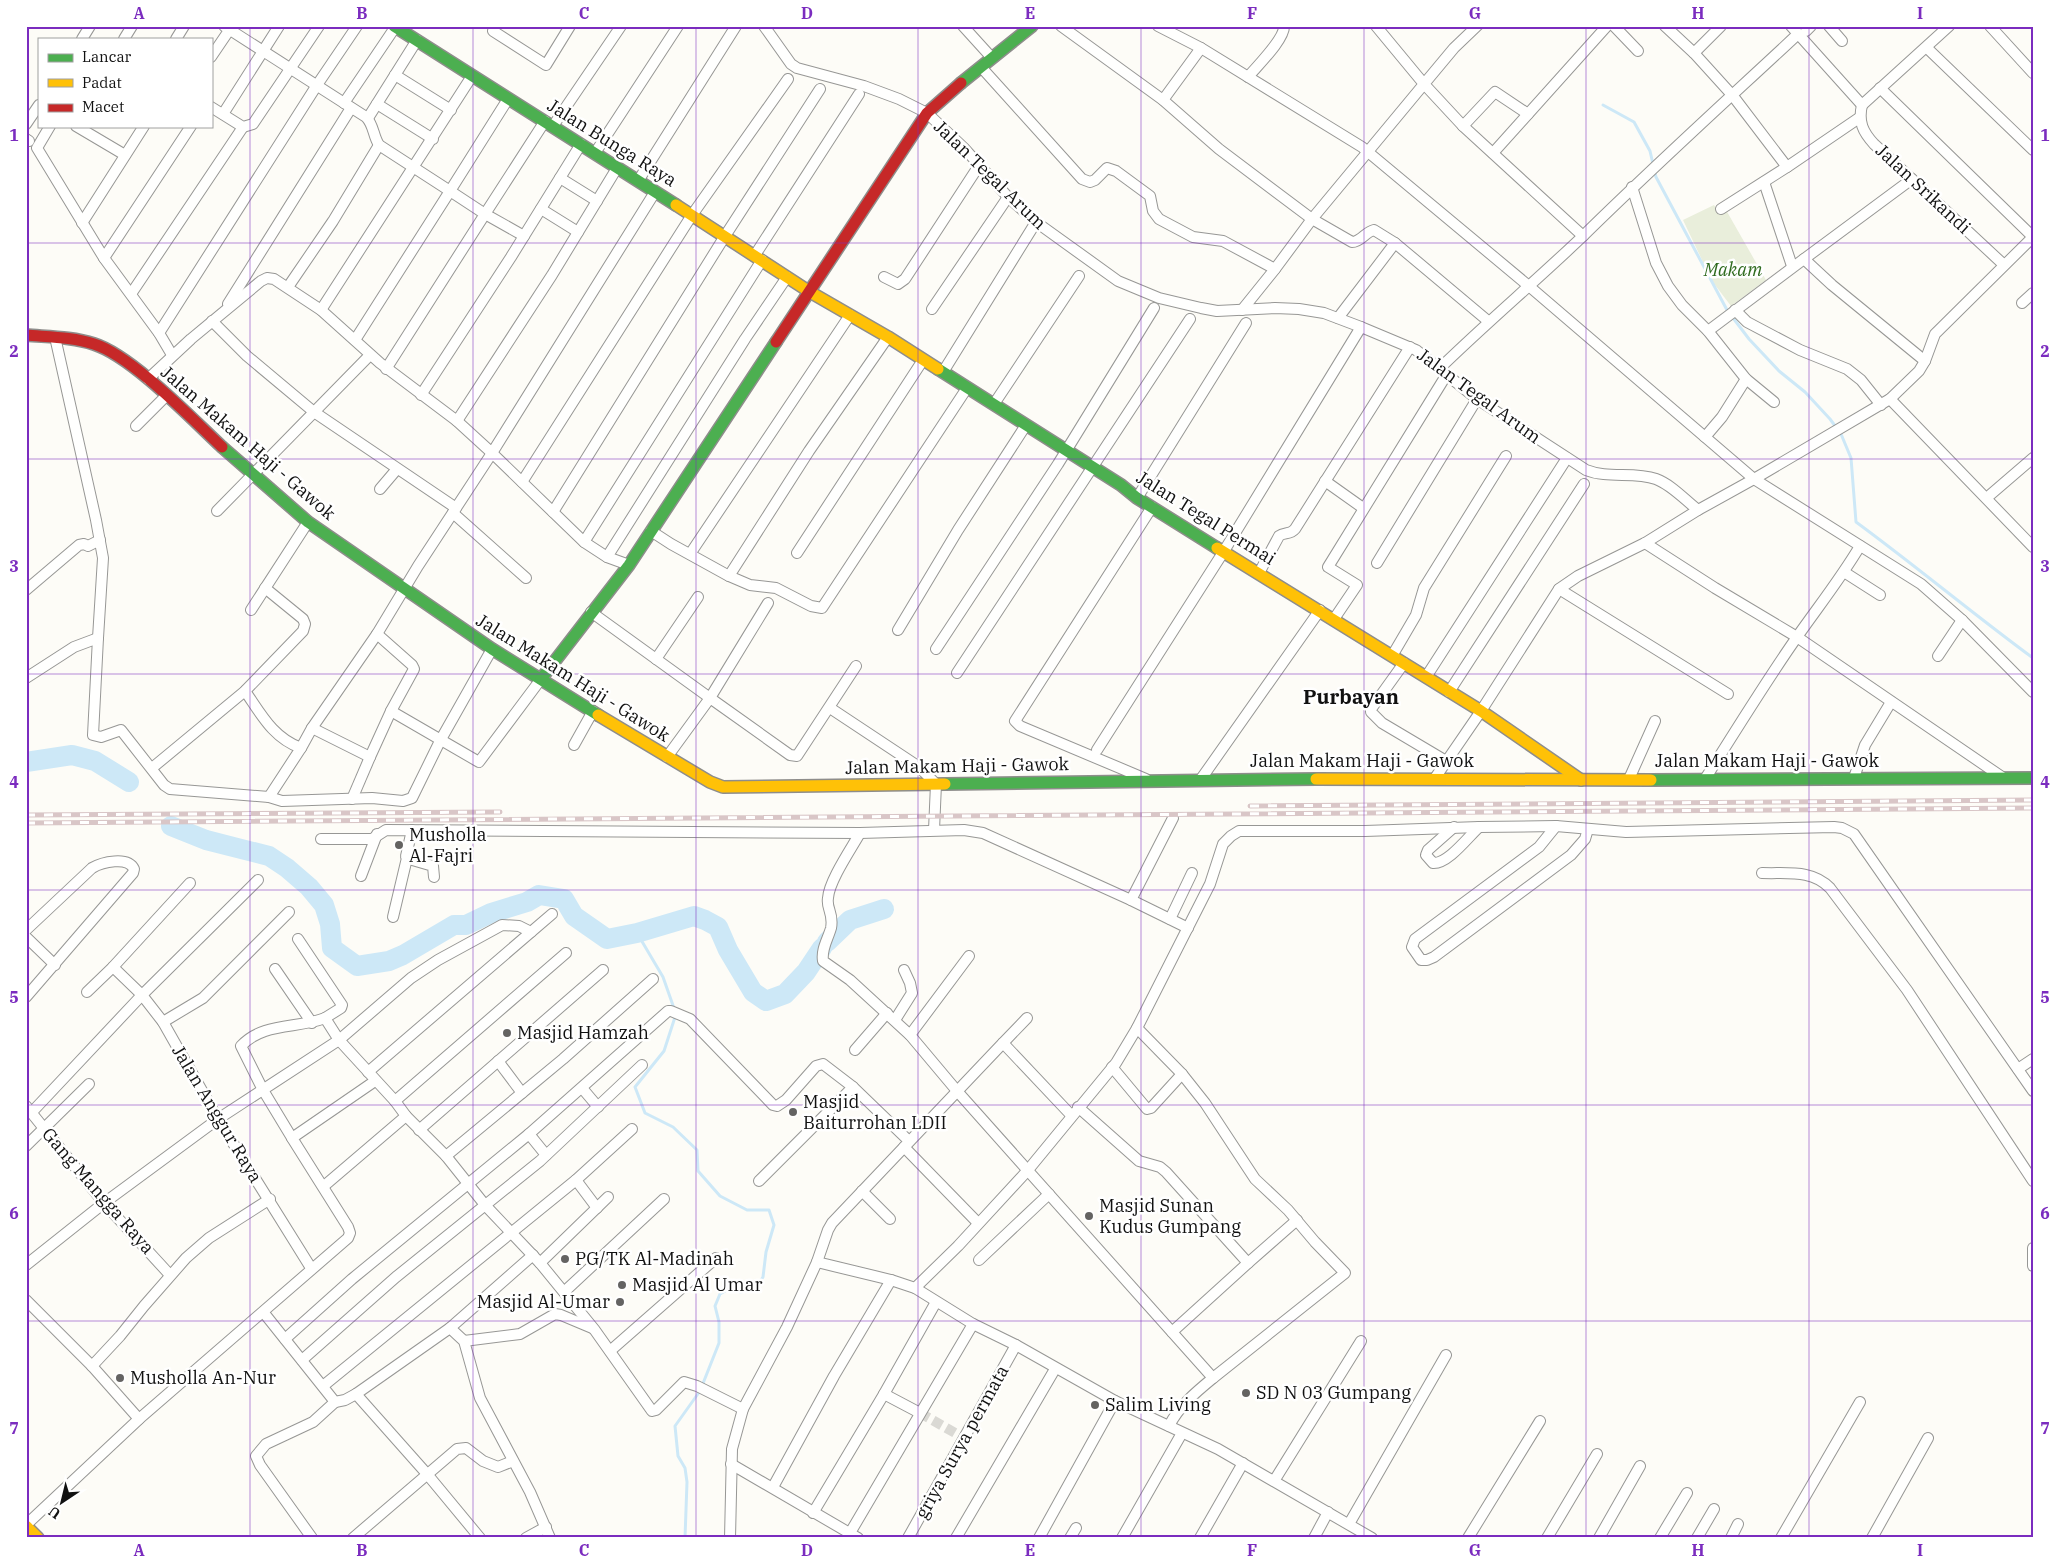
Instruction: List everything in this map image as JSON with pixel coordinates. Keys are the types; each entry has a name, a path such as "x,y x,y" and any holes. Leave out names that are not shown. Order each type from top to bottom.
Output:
{"street":[{"path":"83,38 90,26"},
{"path":"125,38 132,26"},
{"path":"177,38 184,26"},
{"path":"223,114 279,26"},
{"path":"131,294 243,127 253,124 319,26"},
{"path":"159,333 317,85 357,26"},
{"path":"222,312 395,26"},
{"name":"Jalan Bunga Raya","path":"395,26 810,292"},
{"path":"492,31 546,65 570,26"},
{"path":"386,368 485,214 621,26"},
{"path":"595,153 678,26"},
{"path":"638,181 736,26"},
{"name":"Jalan Tegal Arum","path":"764,26 791,64 797,68 864,86 899,99 927,113 980,164 1008,197 1036,222 1118,281 1182,305 1217,311 1275,308 1299,309 1338,318 1361,326 1421,353 1477,399 1590,472 1647,477 1659,480 1698,510"},
{"path":"963,26 992,58"},
{"path":"391,711 479,762 591,612 629,565 927,113 948,93 1032,26"},
{"path":"1061,26 1163,100 1219,149 1312,219 1352,242 1357,241 1368,232 1374,230 1395,243 1488,321"},
{"path":"1158,26 1201,48 1367,151 1530,287 1754,479 1921,584 1962,620 2033,692"},
{"path":"1248,77 1284,33 1284,26"},
{"path":"1376,26 1424,84 1463,126 1582,236"},
{"path":"1242,310 1367,151 1454,48 1477,26"},
{"path":"1493,153 1607,26"},
{"path":"1614,26 1638,52"},
{"path":"1665,26 1694,53 1734,96 1787,167"},
{"path":"1694,53 1721,26"},
{"path":"1791,26 1805,31 1862,105"},
{"path":"1829,26 1842,41"},
{"path":"1721,209 1859,118 1862,105 1950,26"},
{"path":"1990,26 2033,73"},
{"path":"212,55 228,27 368,118 379,145 485,214 524,236"},
{"path":"1334,619 1357,585 1328,567 1443,372 1488,321 1530,287 1650,170 1805,31"},
{"path":"368,118 417,40"},
{"path":"1163,100 1201,48"},
{"path":"1927,48 2033,150"},
{"path":"981,67 1082,179 1090,182 1095,180 1106,168 1116,171 1150,196 1153,211 1159,219 1193,237 1223,241 1275,269"},
{"path":"394,75 451,110"},
{"path":"320,310 415,167 472,76"},
{"path":"522,482 692,215 788,79"},
{"path":"1435,778 1481,711 1559,589 1578,576 1645,543 1698,510 1886,402 1909,382 1925,361 1935,334 2033,237 1880,88"},
{"path":"553,512 725,236 820,89"},
{"path":"1463,126 1495,92 1528,114"},
{"path":"584,542 859,94"},
{"path":"355,340 508,99"},
{"path":"377,104 433,139"},
{"path":"26,124 38,106"},
{"path":"212,108 243,127"},
{"name":"Jalan Srikandi","path":"1859,118 1865,134 2004,264"},
{"path":"49,128 37,148 104,258 159,333 165,362"},
{"path":"79,128 124,155"},
{"path":"82,223 143,128"},
{"path":"104,258 190,128"},
{"path":"421,395 581,144"},
{"path":"288,287 333,221 379,145"},
{"path":"884,277 898,284 906,279 980,164"},
{"path":"456,421 618,168"},
{"path":"560,178 597,202"},
{"path":"1708,331 1792,266 1912,179"},
{"path":"1764,182 1792,266"},
{"path":"1632,187 1662,277 1746,379 1774,402"},
{"path":"269,797 312,728 377,634 403,589 492,453 655,192"},
{"path":"932,309 1008,197"},
{"path":"541,209 578,232"},
{"path":"943,372 1036,222"},
{"path":"1338,318 1395,243"},
{"path":"1804,259 1832,285 1925,361"},
{"path":"994,404 1079,276"},
{"path":"607,557 787,277"},
{"path":"148,379 222,312 261,281 267,278 274,279 320,310 370,355 456,421 584,542 607,557 629,565"},
{"name":"Jalan Tegal Permai","path":"810,292 888,337 1092,467 1137,498 1224,550 1481,711 1581,780"},
{"path":"2022,303 2033,293"},
{"path":"936,648 1058,464 1154,308"},
{"path":"1732,312 1800,350 1847,369 1886,402 2033,547"},
{"path":"690,554 850,315"},
{"path":"958,673 1190,319"},
{"path":"212,321 247,356 314,412 455,510 526,578"},
{"path":"1137,498 1246,323"},
{"path":"1096,750 1224,550 1361,326"},
{"name":"Jalan Makam Haji - Gawok","path":"27,334 96,344 121,358 148,379 308,522 492,649 667,757 710,782 730,788 1201,779 2033,778"},
{"path":"55,337 103,558 93,735 101,737 121,730 164,785 170,789 269,797 282,801 372,798 403,800 412,798 440,741 492,649"},
{"path":"729,576 809,451 888,337"},
{"path":"1259,573 1279,536 1292,531 1410,347"},
{"path":"217,511 370,355"},
{"path":"797,554 923,360"},
{"path":"1705,437 1722,417 1746,379"},
{"path":"651,531 729,576 750,585 776,588 818,609 825,606 967,388"},
{"path":"136,426 167,396"},
{"path":"1377,563 1477,399"},
{"path":"898,630 958,530 1026,425"},
{"path":"1392,656 1416,614 1424,588 1506,456"},
{"path":"1426,677 1567,458"},
{"path":"1990,495 2033,458"},
{"path":"380,489 397,469"},
{"path":"1324,481 1363,508"},
{"path":"1449,692 1584,484"},
{"path":"1149,780 1020,726 1015,721 1152,507"},
{"path":"251,610 308,522"},
{"path":"26,590 79,545 84,544 88,546 100,540"},
{"path":"1645,543 1797,637 2002,777"},
{"path":"1705,779 1797,637 1844,572 1860,546"},
{"path":"1844,572 1880,595"},
{"path":"152,768 245,691 303,631 305,624 303,619 265,588"},
{"path":"1559,589 1728,694"},
{"path":"656,660 698,597"},
{"path":"667,757 710,698 768,603"},
{"path":"1201,779 1320,610"},
{"path":"591,612 656,660 794,756 801,752 856,666"},
{"path":"1938,656 1962,620"},
{"path":"352,799 391,711 414,669 412,665 377,634"},
{"path":"26,678 74,647 98,638"},
{"path":"1404,663 1370,712 1382,723 1446,761"},
{"path":"245,691 275,732 289,743 301,748"},
{"path":"1854,778 1865,745 1891,702"},
{"path":"830,708 919,767 936,784 934,830"},
{"path":"574,745 593,711"},
{"path":"1629,779 1655,721"},
{"path":"312,728 370,757"},
{"path":"1132,900 1173,818"},
{"path":"1454,827 1428,850 1426,856 1433,863 1446,860 1479,826"},
{"path":"915,1288 958,1246 1028,1170 1112,1067 1137,1028 1210,884 1222,844 1239,831 1365,831 1479,826 1556,826 1626,832 1834,827 1849,831 1854,834 2033,1091"},
{"path":"1556,826 1539,847 1415,939 1412,947 1421,960 1434,957 1571,854 1582,845 1588,829"},
{"path":"321,838 372,839 377,834 386,830 860,833 964,830 983,833 1132,900 1188,928"},
{"path":"393,917 412,830"},
{"path":"860,833 846,857 828,896 828,903 833,918 822,958 824,964 850,980 910,1035 957,1091 1213,1378"},
{"path":"361,876 377,834"},
{"path":"407,858 433,866 434,877"},
{"path":"26,930 92,868 104,862 128,862 132,865 133,873 26,997"},
{"path":"1170,919 1192,873"},
{"path":"1762,873 1812,875 1830,888 1907,990 2033,1181"},
{"path":"29,1109 258,880"},
{"path":"87,992 113,967 190,883"},
{"path":"162,1022 203,998 289,912"},
{"path":"368,1072 552,914"},
{"path":"26,1265 104,1203 218,1119 339,1040 411,978 438,960 502,925 519,926 531,932"},
{"path":"26,937 55,965"},
{"path":"38,1538 26,1526 139,1419 264,1313 311,1268 343,1244 350,1233 324,1186 263,1090 241,1046 249,1037 259,1032 312,1023 325,1018 341,1008 342,1005 298,939"},
{"path":"395,1101 566,953"},
{"path":"910,1035 969,956"},
{"name":"Jalan Anggur Raya","path":"113,967 142,995 162,1022 218,1119 270,1199 311,1268"},
{"path":"275,969 312,1023"},
{"path":"420,1130 603,970"},
{"path":"856,1050 891,1017 912,993 904,970"},
{"path":"446,1156 522,1093 653,979"},
{"path":"285,1339 352,1279 470,1184 671,1010 690,1020 773,1105 777,1106 786,1100 819,1064 829,1068 853,1087 978,1224"},
{"path":"325,1018 339,1040 375,1081 395,1101 406,1116 446,1156 485,1205 537,1259 594,1328 652,1411 656,1410 666,1401 682,1382 697,1386 743,1409"},
{"path":"730,1538 732,1450 743,1409 787,1327 817,1262 828,1230 832,1223 862,1191 1027,1018"},
{"path":"1137,1028 1182,1074 1205,1103 1255,1179 1288,1210 1345,1273 1189,1398 1169,1426"},
{"path":"1003,1043 1075,1111 1139,1161 1160,1167 1166,1172 1248,1263"},
{"path":"2018,1069 2033,1058"},
{"path":"498,1062 522,1093"},
{"path":"302,1360 396,1277 546,1155 642,1064"},
{"path":"1112,1067 1147,1109 1151,1108 1182,1074"},
{"path":"292,1138 375,1081"},
{"path":"26,1146 89,1084"},
{"path":"759,1181 853,1087"},
{"path":"582,1088 598,1107"},
{"name":"Gang Mangga Raya","path":"29,1109 104,1203 170,1275"},
{"path":"324,1186 406,1116"},
{"path":"323,1386 576,1180 632,1129"},
{"path":"528,1134 546,1155"},
{"path":"576,1180 597,1208"},
{"path":"862,1191 890,1219"},
{"path":"979,1260 1049,1194"},
{"path":"312,1538 260,1465 256,1456 266,1444 313,1422 335,1402 356,1394 450,1328 537,1259 608,1198"},
{"path":"92,1366 186,1258 209,1238 270,1199"},
{"path":"564,1292 664,1199"},
{"path":"1172,1332 1297,1220"},
{"path":"2033,1248 2033,1266"},
{"path":"610,1351 716,1258"},
{"path":"817,1262 891,1280 915,1288 973,1324 1016,1345 1055,1369 1115,1401 1243,1463 1349,1524 1368,1537"},
{"path":"773,1487 834,1376 891,1280"},
{"path":"26,1300 92,1366 139,1419"},
{"path":"813,1512 884,1394 936,1302"},
{"path":"264,1313 335,1402"},
{"path":"464,1341 520,1334 556,1314 594,1328"},
{"path":"731,1464 773,1487 849,1535 973,1324"},
{"path":"450,1328 464,1341 480,1398 530,1492 550,1538"},
{"path":"1274,1481 1361,1341"},
{"name":"griya Surya permata","path":"908,1538 1016,1345"},
{"path":"1349,1524 1446,1355"},
{"path":"956,1538 1055,1369"},
{"path":"356,1394 427,1474 480,1538"},
{"path":"884,1394 920,1413"},
{"path":"1038,1538 1115,1401"},
{"path":"1782,1537 1860,1402"},
{"path":"1468,1538 1540,1421"},
{"path":"1122,1538 1182,1433"},
{"path":"1872,1538 1928,1438"},
{"path":"353,1538 461,1447 466,1448 483,1461 498,1467 513,1461"},
{"path":"1547,1538 1597,1454"},
{"path":"1200,1538 1243,1463"},
{"path":"1600,1538 1640,1466"},
{"path":"1660,1538 1687,1493"},
{"path":"1697,1538 1714,1509"},
{"path":"1314,1538 1328,1512"},
{"path":"1730,1538 1738,1524"},
{"path":"526,1538 546,1527"},
{"path":"1070,1538 1076,1528"}],"green space":[{"name":"Makam","path":"1714,205 1720,213 1726,210 1766,280 1731,306 1712,281 1683,220"}],"waterway":[{"path":"1603,105 1634,122 1650,151 1653,164"},
{"path":"1654,170 1727,310 1749,339 1779,371 1805,392 1841,434 1851,458 1856,522 2033,658"},
{"path":"26,762 72,755 95,761 129,782"},
{"path":"171,826 206,840 269,856 287,868 309,887 324,905 330,924 332,948 357,966 389,961 403,955 454,925 466,925 491,913 527,902 539,895 564,899 574,916 607,939 637,933 694,916 705,920 718,927 728,950 753,992 766,1001 785,994 806,972 822,948"},
{"path":"827,942 850,920 884,909"},
{"path":"637,933 663,977 676,1014 664,1051 635,1087 645,1113 673,1127 697,1150 698,1171 720,1196 747,1210 769,1210 774,1225 766,1252 763,1277 759,1283 750,1290 740,1292 732,1287 720,1294 715,1306 719,1322 719,1343 700,1391 675,1426 678,1456 685,1468 687,1482 685,1538"}],"tunnel":[{"path":"920,1413 964,1438"}],"railway":[{"path":"1250,806 2033,800"},
{"path":"26,823 2033,808"},
{"path":"26,815 500,812"}],"traffic: fast":[{"path":"394,26 676,205"},
{"path":"961,83 1032,26"},
{"path":"541,679 629,565 776,342"},
{"path":"938,369 1217,548"},
{"path":"222,447 308,522 492,649 598,715"},
{"path":"1651,780 2033,778"},
{"path":"945,784 1316,779"}],"traffic: slow":[{"path":"676,205 810,292 888,337 938,369"},
{"path":"1217,548 1481,711 1581,780"},
{"path":"598,715 710,782 723,787 945,784"},
{"path":"1316,779 1651,780"},
{"path":"26,1526 38,1538"}],"traffic: jam":[{"path":"776,342 927,113 961,83"},
{"path":"26,335 78,340 94,344 109,351 126,361 161,389 222,447"}],"place":[{"name":"Musholla Al-Fajri","path":"399,845"},
{"name":"Masjid Hamzah","path":"507,1033"},
{"name":"Masjid Baiturrohan LDII","path":"793,1112"},
{"name":"Masjid Sunan Kudus Gumpang","path":"1089,1216"},
{"name":"PG/TK Al-Madinah","path":"565,1259"},
{"name":"Masjid Al Umar","path":"622,1285"},
{"name":"Masjid Al-Umar","path":"620,1302"},
{"name":"Musholla An-Nur","path":"120,1378"},
{"name":"SD N 03 Gumpang","path":"1246,1393"},
{"name":"Salim Living","path":"1095,1405"}],"district":[{"name":"Purbayan","path":"1351,697"}]}
